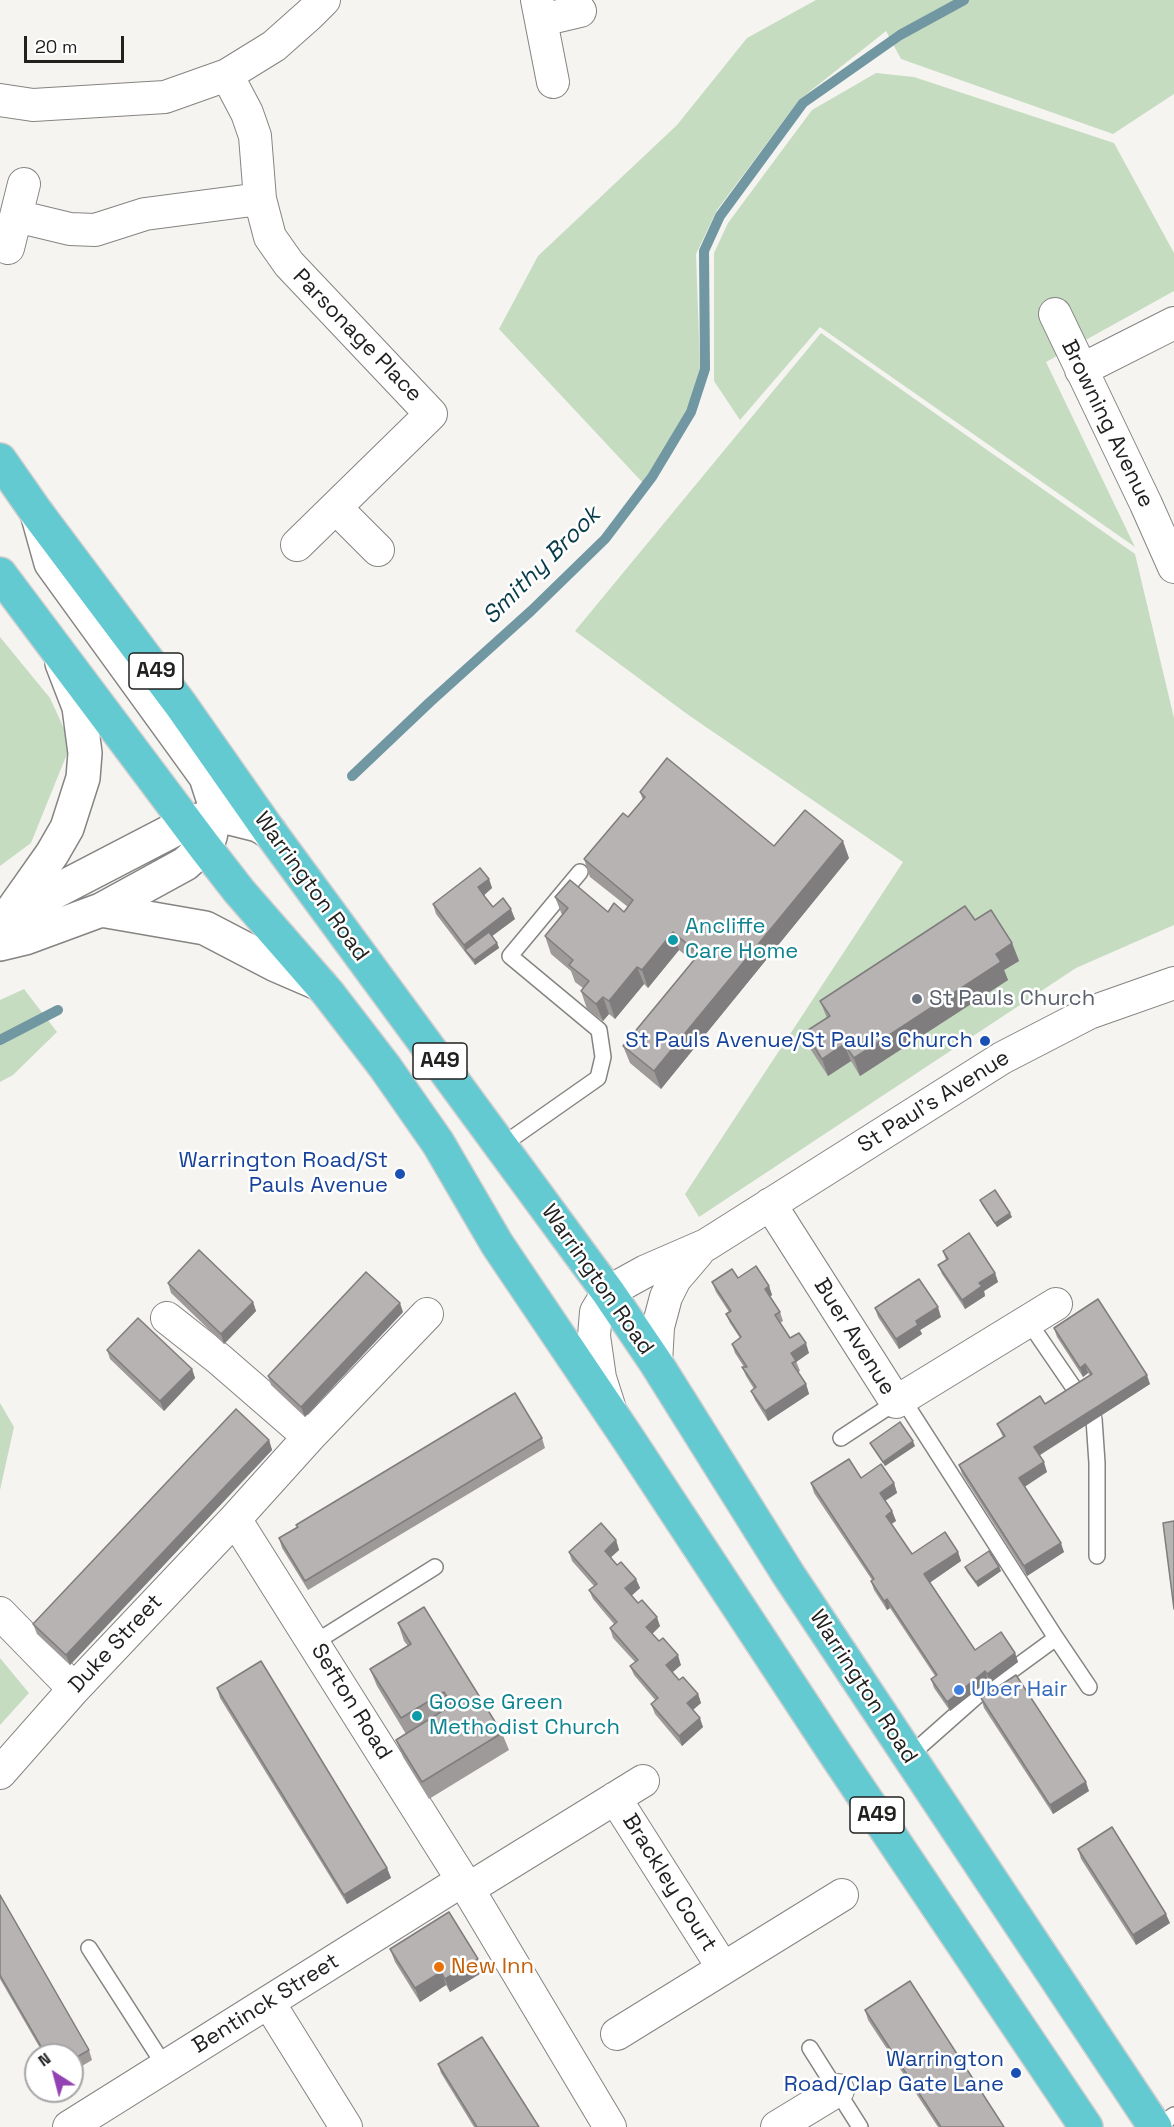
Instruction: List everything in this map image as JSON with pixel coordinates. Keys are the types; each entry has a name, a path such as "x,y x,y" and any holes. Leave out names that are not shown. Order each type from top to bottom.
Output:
{"highway":[{"name":"Warrington Road","path":"0,460 608,1292 656,1363 788,1574 908,1757 972,1848 1156,2127"},
{"name":"A49","path":"0,574 59,654 202,829 239,891 320,984 385,1067 438,1143 497,1244 1086,2127"}],"street":[{"path":"0,100 33,105 165,97 227,75 274,46 324,0"},
{"path":"554,82 539,10 580,11"},
{"name":"Parsonage Place","path":"227,75 247,113 255,136 260,200 270,237 289,264 431,414 297,545"},
{"path":"0,125 33,105"},
{"path":"8,248 24,184"},
{"path":"16,216 70,229 95,230 145,214 260,200"},
{"name":"Browning Avenue","path":"1055,314 1174,567"},
{"path":"1081,370 1174,323"},
{"path":"336,508 378,550"},
{"path":"3,928 25,938 101,910 184,864 215,805 206,777 51,563 37,513"},
{"path":"3,928 67,828 83,778 85,753 78,707 59,654"},
{"path":"3,928 202,829 239,819 258,825 270,832"},
{"path":"101,910 205,928 320,984"},
{"name":"St Paul's Avenue","path":"608,1292 646,1271 706,1245 1011,1053 1089,1013 1174,983"},
{"name":"Buer Avenue","path":"770,1204 899,1400 1056,1304"},
{"name":"St Paul's Avenue","path":"656,1363 658,1327 666,1297 675,1279 687,1263 706,1245"},
{"path":"608,1292 596,1312 594,1336 600,1378 612,1415"},
{"path":"235,1519 309,1437 427,1314"},
{"path":"167,1318 219,1359 309,1437"},
{"name":"Sefton Road","path":"235,1519 315,1642 466,1885 610,2127"},
{"name":"Duke Street","path":"0,1773 74,1689 235,1519"},
{"path":"0,1613 74,1689"},
{"name":"Bentinck Street","path":"69,2127 269,2003 643,1781"},
{"name":"Brackley Court","path":"615,1798 723,1968"},
{"name":"Brackley Court","path":"617,2034 842,1895"},
{"path":"269,2003 345,2127"},
{"path":"777,2127 838,2090"}],"lane":[{"path":"501,1146 598,1078 603,1057 599,1030 510,956 580,872"},
{"path":"1028,1321 1078,1394"},
{"path":"841,1438 899,1400 1089,1687"},
{"path":"1094,1419 1097,1462 1097,1556"},
{"path":"315,1642 435,1567"},
{"path":"908,1757 978,1695 1056,1638"},
{"path":"89,1948 166,2068"},
{"path":"810,2048 860,2127"},
{"path":"1156,2127 1174,2115"}],"green space":[{"path":"816,0 1174,0 1174,94 1113,134 901,59 886,31 799,100 717,210 696,254 700,368 688,408 643,483 499,329 538,256 677,125 747,38"},
{"path":"876,73 914,77 1114,143 1174,253 1174,291 1046,362 1135,547 820,327 740,420 714,381 714,253 728,223 812,110"},
{"path":"821,333 1135,554 1174,718 1174,925 1076,968 699,1217 685,1194 903,862 687,714 575,631"},
{"path":"0,637 50,698 71,744 31,843 0,866"},
{"path":"24,989 57,1032 13,1075 0,1082 0,1000"},
{"path":"0,1403 14,1427 0,1490"},
{"path":"0,1658 29,1693 0,1725"}],"building":[{"name":"Ancliffe Care Home","path":"667,758 774,846 805,810 843,841 654,1071 623,1046 699,954 673,932 642,970 637,967 609,1001 603,997 596,1004 581,991 589,981 569,965 573,960 545,936 568,908 555,897 570,880 608,912 614,903 624,912 633,900 584,859 623,813 628,817 645,797 640,792"},
{"path":"480,868 489,879 478,887 485,897 493,907 503,898 511,909 464,945 433,904"},
{"name":"St Pauls Church","path":"965,906 975,920 991,910 1012,943 996,954 1001,962 854,1058 844,1044 822,1059 805,1032 830,1016 820,1001"},
{"path":"489,932 497,943 474,960 465,950"},
{"path":"995,1190 1010,1213 995,1223 980,1200"},
{"path":"969,1233 995,1273 979,1283 982,1286 962,1300 938,1265 948,1259 943,1251"},
{"path":"199,1250 253,1302 221,1334 168,1283"},
{"path":"756,1266 769,1286 765,1289 780,1312 775,1315 790,1338 799,1333 806,1343 791,1353 796,1361 792,1363 806,1384 765,1411 751,1391 756,1387 742,1367 747,1367 732,1344 741,1337 726,1314 731,1311 712,1282 732,1269 738,1278"},
{"path":"366,1272 400,1303 301,1407 268,1376"},
{"path":"919,1279 938,1307 916,1321 918,1325 896,1339 875,1308"},
{"path":"1098,1299 1147,1375 1034,1447 1044,1462 1019,1478 1061,1543 1024,1566 959,1465 1005,1436 997,1424 1040,1396 1045,1404 1092,1374 1085,1364 1080,1368 1054,1328"},
{"path":"138,1318 192,1369 160,1401 107,1350"},
{"path":"515,1393 542,1438 305,1581 279,1538 298,1527 296,1525"},
{"path":"236,1409 269,1440 66,1655 33,1624"},
{"path":"900,1422 913,1441 883,1462 870,1443"},
{"path":"849,1459 861,1478 881,1464 894,1483 880,1493 892,1511 886,1516 912,1554 945,1532 958,1552 924,1574 975,1650 1001,1632 1015,1653 987,1674 985,1671 947,1702 931,1679 937,1675 887,1599 884,1601 871,1581 874,1579 811,1483"},
{"path":"1174,1521 1174,1609 1163,1523"},
{"path":"601,1523 616,1540 605,1551 617,1565 621,1562 636,1579 625,1588 638,1603 642,1600 657,1617 646,1627 659,1641 663,1638 678,1655 666,1665 679,1680 683,1677 698,1694 687,1703 700,1718 679,1736 651,1704 658,1698 630,1666 638,1660 610,1628 617,1622 589,1590 597,1584 569,1552"},
{"path":"989,1551 999,1567 976,1582 965,1567"},
{"name":"Goose Green Methodist Church","path":"424,1607 502,1733 422,1782 396,1740 452,1705 444,1692 401,1718 370,1669 411,1644 398,1623"},
{"path":"261,1661 387,1868 344,1895 217,1688"},
{"path":"1016,1675 1086,1782 1050,1805 981,1698"},
{"path":"1112,1827 1166,1914 1133,1935 1078,1849"},
{"path":"0,1895 89,2050 84,2053 84,2043 39,2043 0,1975"},
{"name":"New Inn","path":"449,1912 478,1959 445,1979 441,1972 415,1988 390,1949"},
{"path":"910,1981 1004,2127 941,2127 865,2010"},
{"path":"482,2037 539,2127 477,2127 438,2064"}],"waterway":[{"name":"Smithy Brook","path":"352,776 531,611 605,539 652,477 691,412 705,369 704,251 720,216 803,103 900,35 964,0"},
{"name":"Smithy Brook","path":"0,1040 58,1010"}],"place":[{"name":"Ancliffe Care Home","path":"673,940"},
{"name":"St Pauls Church","path":"917,999"},
{"name":"St Pauls Avenue/St Paul's Church","path":"985,1041"},
{"name":"Warrington Road/St Pauls Avenue","path":"400,1174"},
{"name":"Uber Hair","path":"959,1690"},
{"name":"Goose Green Methodist Church","path":"417,1716"},
{"name":"New Inn","path":"439,1967"},
{"name":"Warrington Road/Clap Gate Lane","path":"1016,2073"}]}
